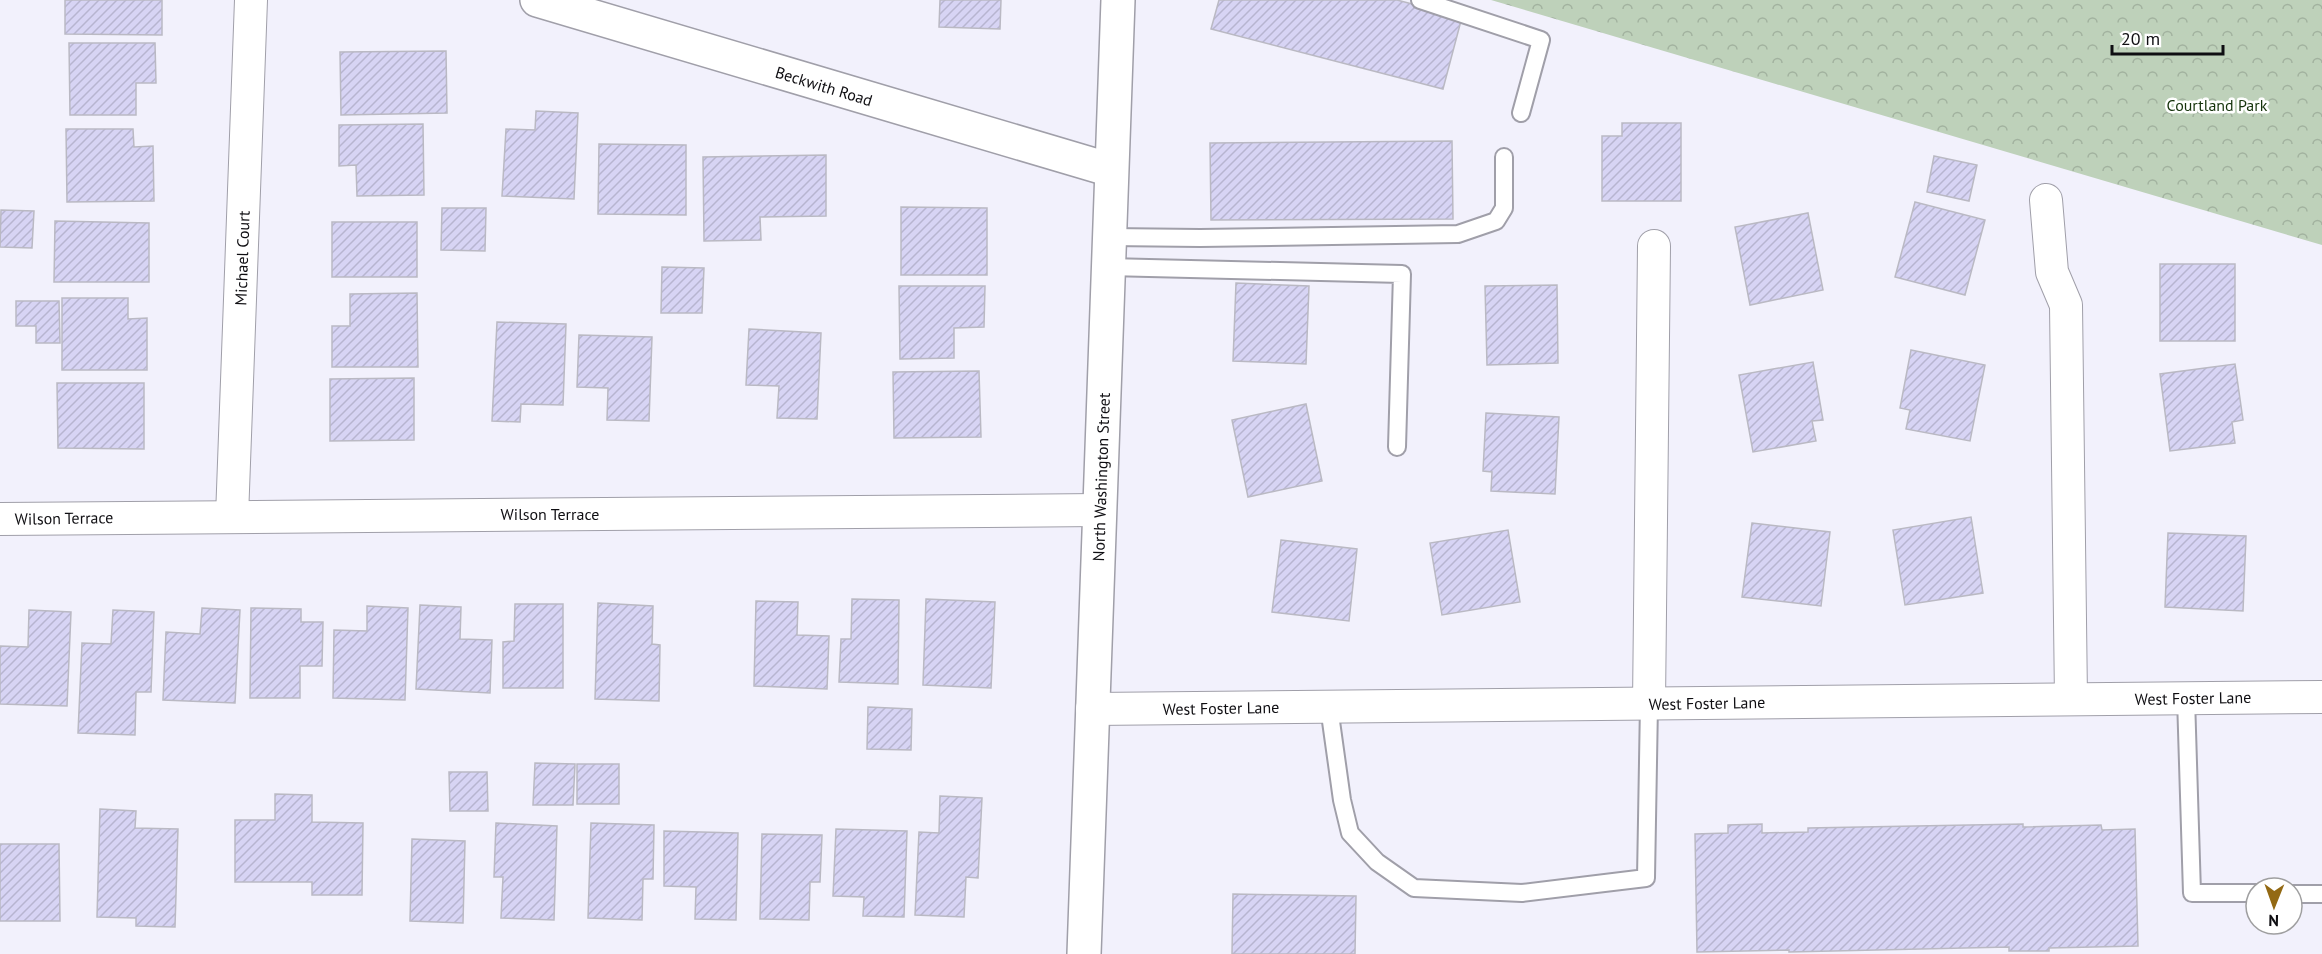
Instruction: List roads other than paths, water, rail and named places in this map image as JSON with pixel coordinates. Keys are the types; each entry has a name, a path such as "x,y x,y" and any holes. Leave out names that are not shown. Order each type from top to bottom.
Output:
{"street":[{"name":"Michael Court","path":"232,517 251,0"},
{"name":"Beckwith Road","path":"537,0 1111,170"},
{"name":"North Washington Street","path":"1083,954 1118,0"},
{"path":"2046,200 2052,272 2066,305 2072,699"},
{"path":"1649,704 1654,246"},
{"name":"Wilson Terrace","path":"0,519 1099,510"},
{"name":"West Foster Lane","path":"1092,709 2322,697"}],"lane":[{"path":"1420,0 1540,40 1521,113"},
{"path":"1109,252 1200,238 1458,234 1496,221 1504,208 1504,157"},
{"path":"1109,252 1402,274 1397,447"},
{"path":"2186,698 2192,892 2244,893"},
{"path":"1329,707 1342,800 1350,833 1377,862 1414,888 1522,893 1646,878 1649,704"},
{"path":"2304,894 2322,894"}],"park label":[{"name":"Courtland Park","path":"2217,105"}]}
